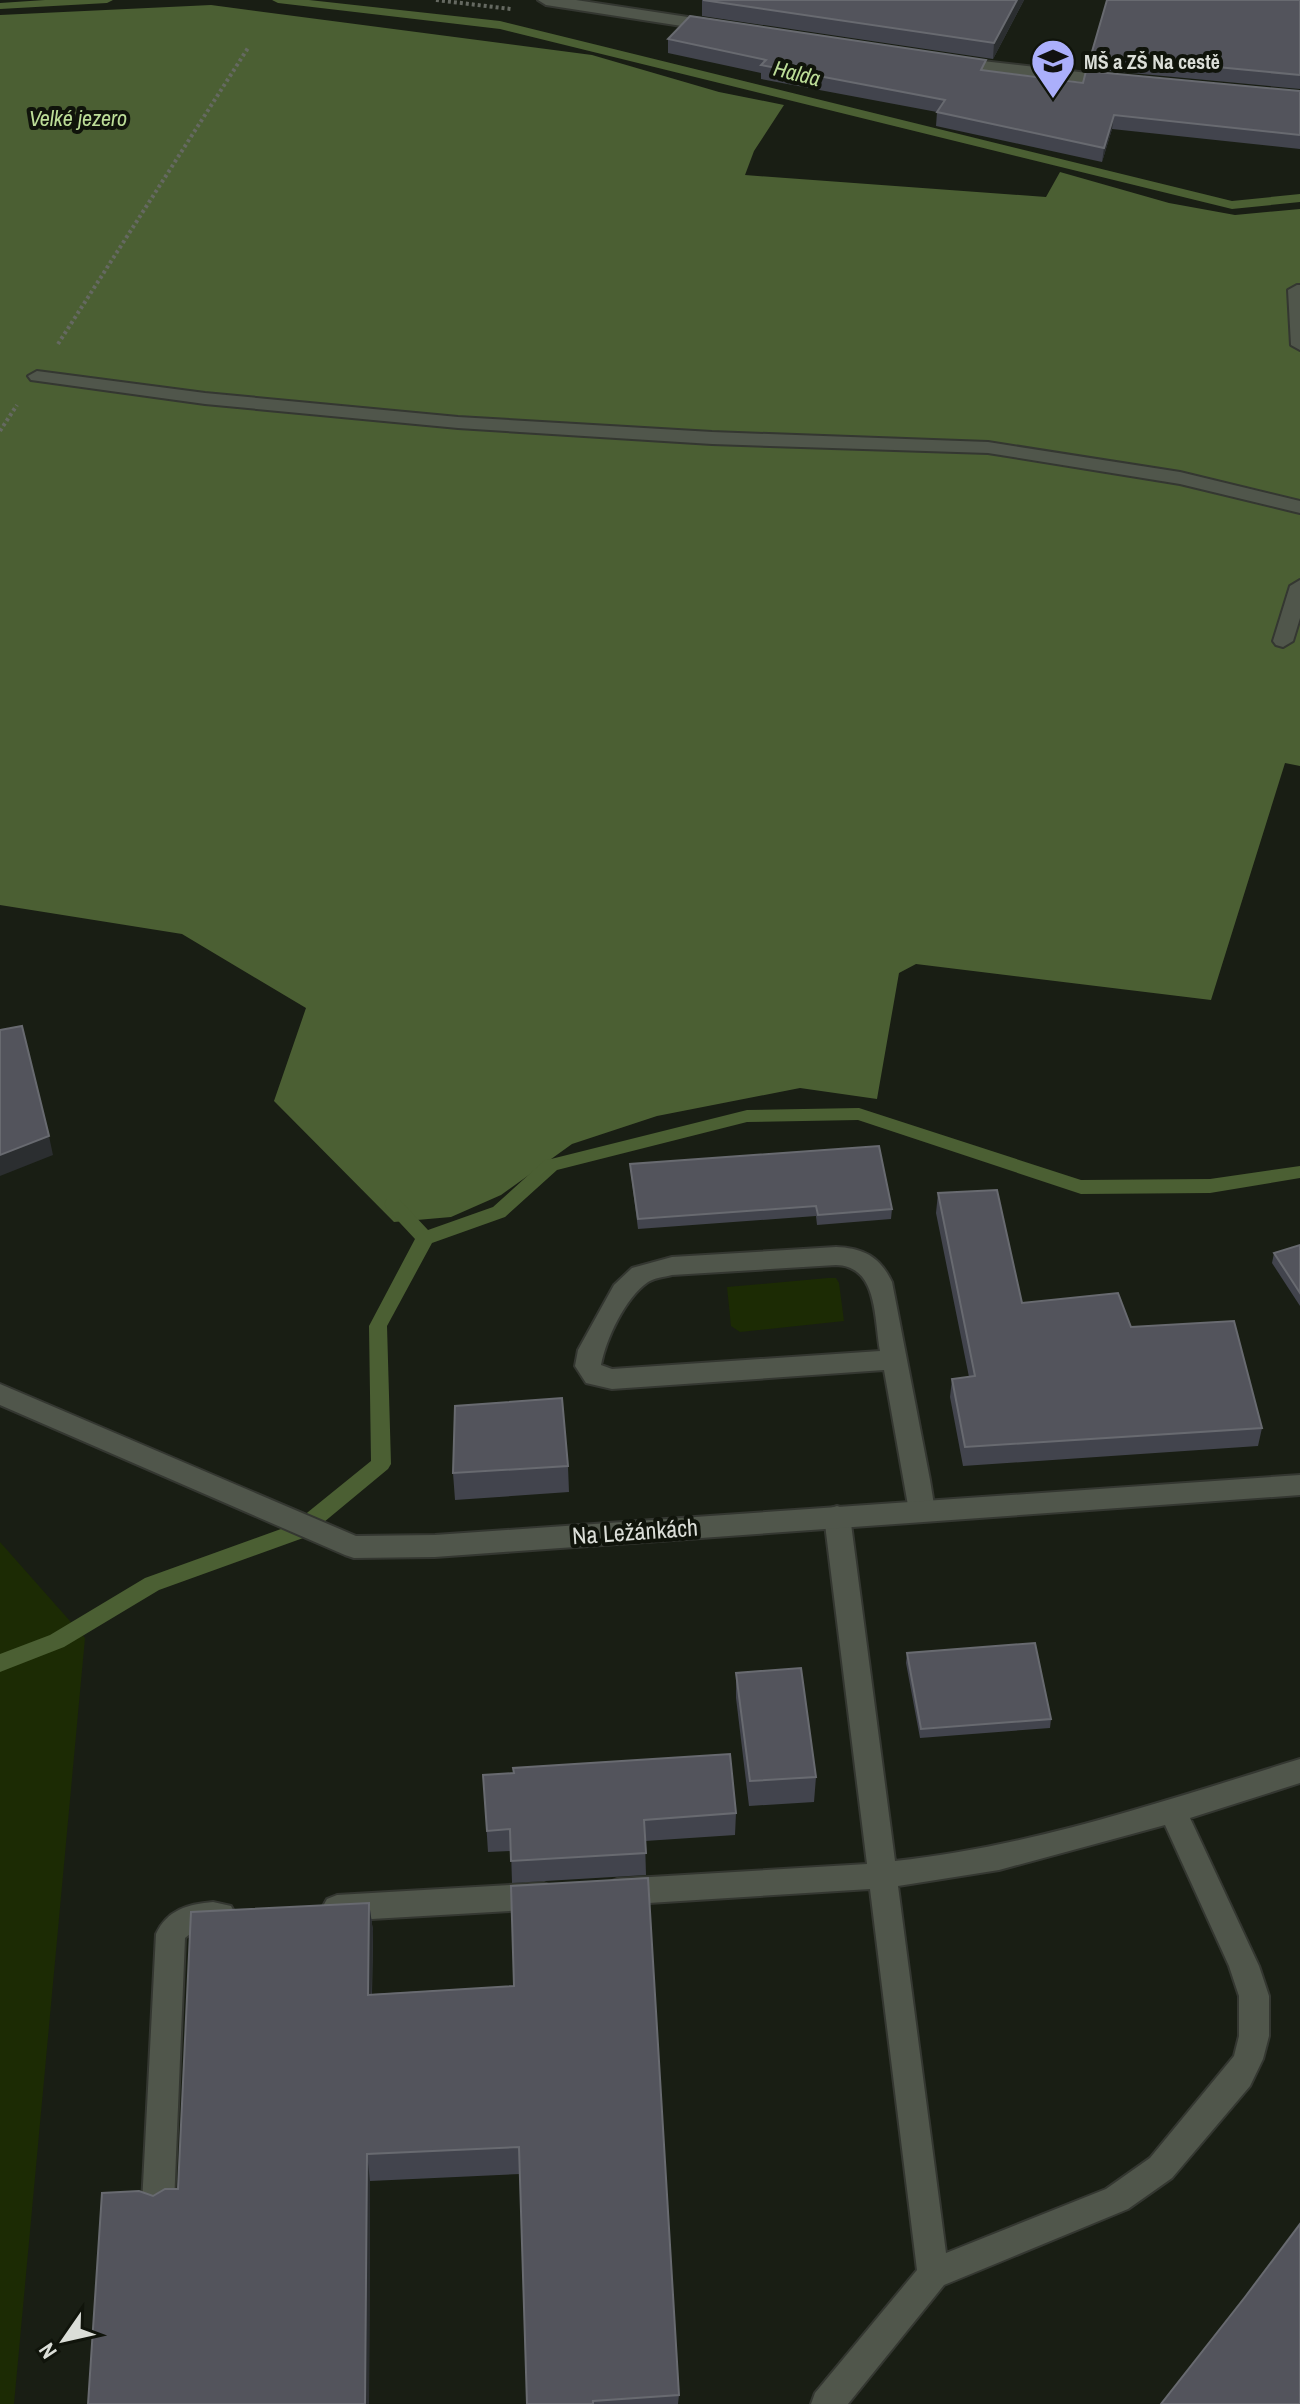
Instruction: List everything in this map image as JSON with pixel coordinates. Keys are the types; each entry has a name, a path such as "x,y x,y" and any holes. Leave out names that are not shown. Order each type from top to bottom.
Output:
{"street":[{"path":"546,0 729,28"},
{"path":"942,60 1136,83"},
{"path":"1297,290 1300,345"},
{"path":"37,376 135,391 398,419 715,438 948,444 1012,450 1192,479 1300,507"},
{"path":"1283,641 1300,586"},
{"path":"895,1360 612,1379 595,1376 588,1366 591,1350 623,1292 641,1274 672,1266 836,1256 860,1258 878,1276 895,1360 922,1511"},
{"name":"Na Ležánkách","path":"0,1394 354,1547 435,1546 1300,1485"},
{"path":"837,1516 933,2274"},
{"path":"597,1893 882,1876 1016,1854 1300,1771"},
{"path":"827,2404 933,2274 1117,2199 1139,2186 1181,2147 1239,2076 1248,2059 1255,2026 1254,1996 1244,1966 1172,1810"},
{"path":"311,1910 565,1895"},
{"path":"158,2204 171,1934 186,1919 248,1913"}],"path":[{"path":"436,0 521,10"},
{"path":"0,431 248,48"}],"shaded area":[{"path":"836,1278 839,1283 844,1321 740,1332 731,1326 727,1287"},
{"path":"0,1542 85,1638 14,2404 0,2404"}],"water":[{"name":"Velké jezero","path":"211,5 592,55 719,92 784,105 754,151 745,175 1046,197 1060,172 1169,203 1235,215 1300,209 1300,766 1285,763 1211,1000 916,964 899,973 877,1099 800,1088 657,1116 572,1144 501,1195 451,1217 394,1222 274,1101 306,1008 182,934 0,905 0,15"}],"building":[{"path":"703,0 1017,0 994,43"},
{"path":"1107,0 1300,0 1300,75 1091,55"},
{"path":"690,16 986,60 981,70 1083,83 1086,71 1300,91 1300,135 1114,115 1104,148 937,112 945,100 761,65 766,60 668,39"},
{"path":"22,1026 49,1136 0,1155 0,1030"},
{"path":"879,1146 892,1209 818,1215 816,1206 638,1219 630,1164"},
{"path":"997,1190 1022,1303 1118,1293 1131,1327 1234,1321 1262,1428 965,1447 952,1379 975,1376 938,1193"},
{"path":"1300,1245 1300,1293 1274,1253"},
{"path":"562,1398 568,1466 453,1473 455,1406"},
{"path":"1035,1643 1051,1719 921,1729 907,1653"},
{"path":"801,1668 816,1777 750,1781 736,1673"},
{"path":"730,1754 736,1813 644,1820 646,1853 511,1861 510,1829 487,1831 483,1775 514,1773 513,1768"},
{"path":"648,1878 679,2395 593,2401 593,2404 527,2404 519,2147 367,2154 365,2404 88,2404 102,2193 139,2191 153,2196 165,2189 178,2189 191,1912 369,1903 368,1995 514,1986 511,1886"},
{"path":"1300,2224 1300,2404 1161,2404 1245,2297"}],"waterway":[{"name":"Halda","path":"0,6 107,0"},
{"name":"Halda","path":"278,0 500,25 1232,205 1300,198"},
{"path":"425,1238 499,1212 551,1165 747,1116 859,1114 1081,1187 1210,1186 1300,1172"},
{"path":"393,1204 425,1238"},
{"path":"0,1663 57,1641 152,1584 299,1531 381,1464 378,1326 425,1238"}],"place":[{"name":"MŠ a ZŠ Na cestě","path":"1053,100"}]}
